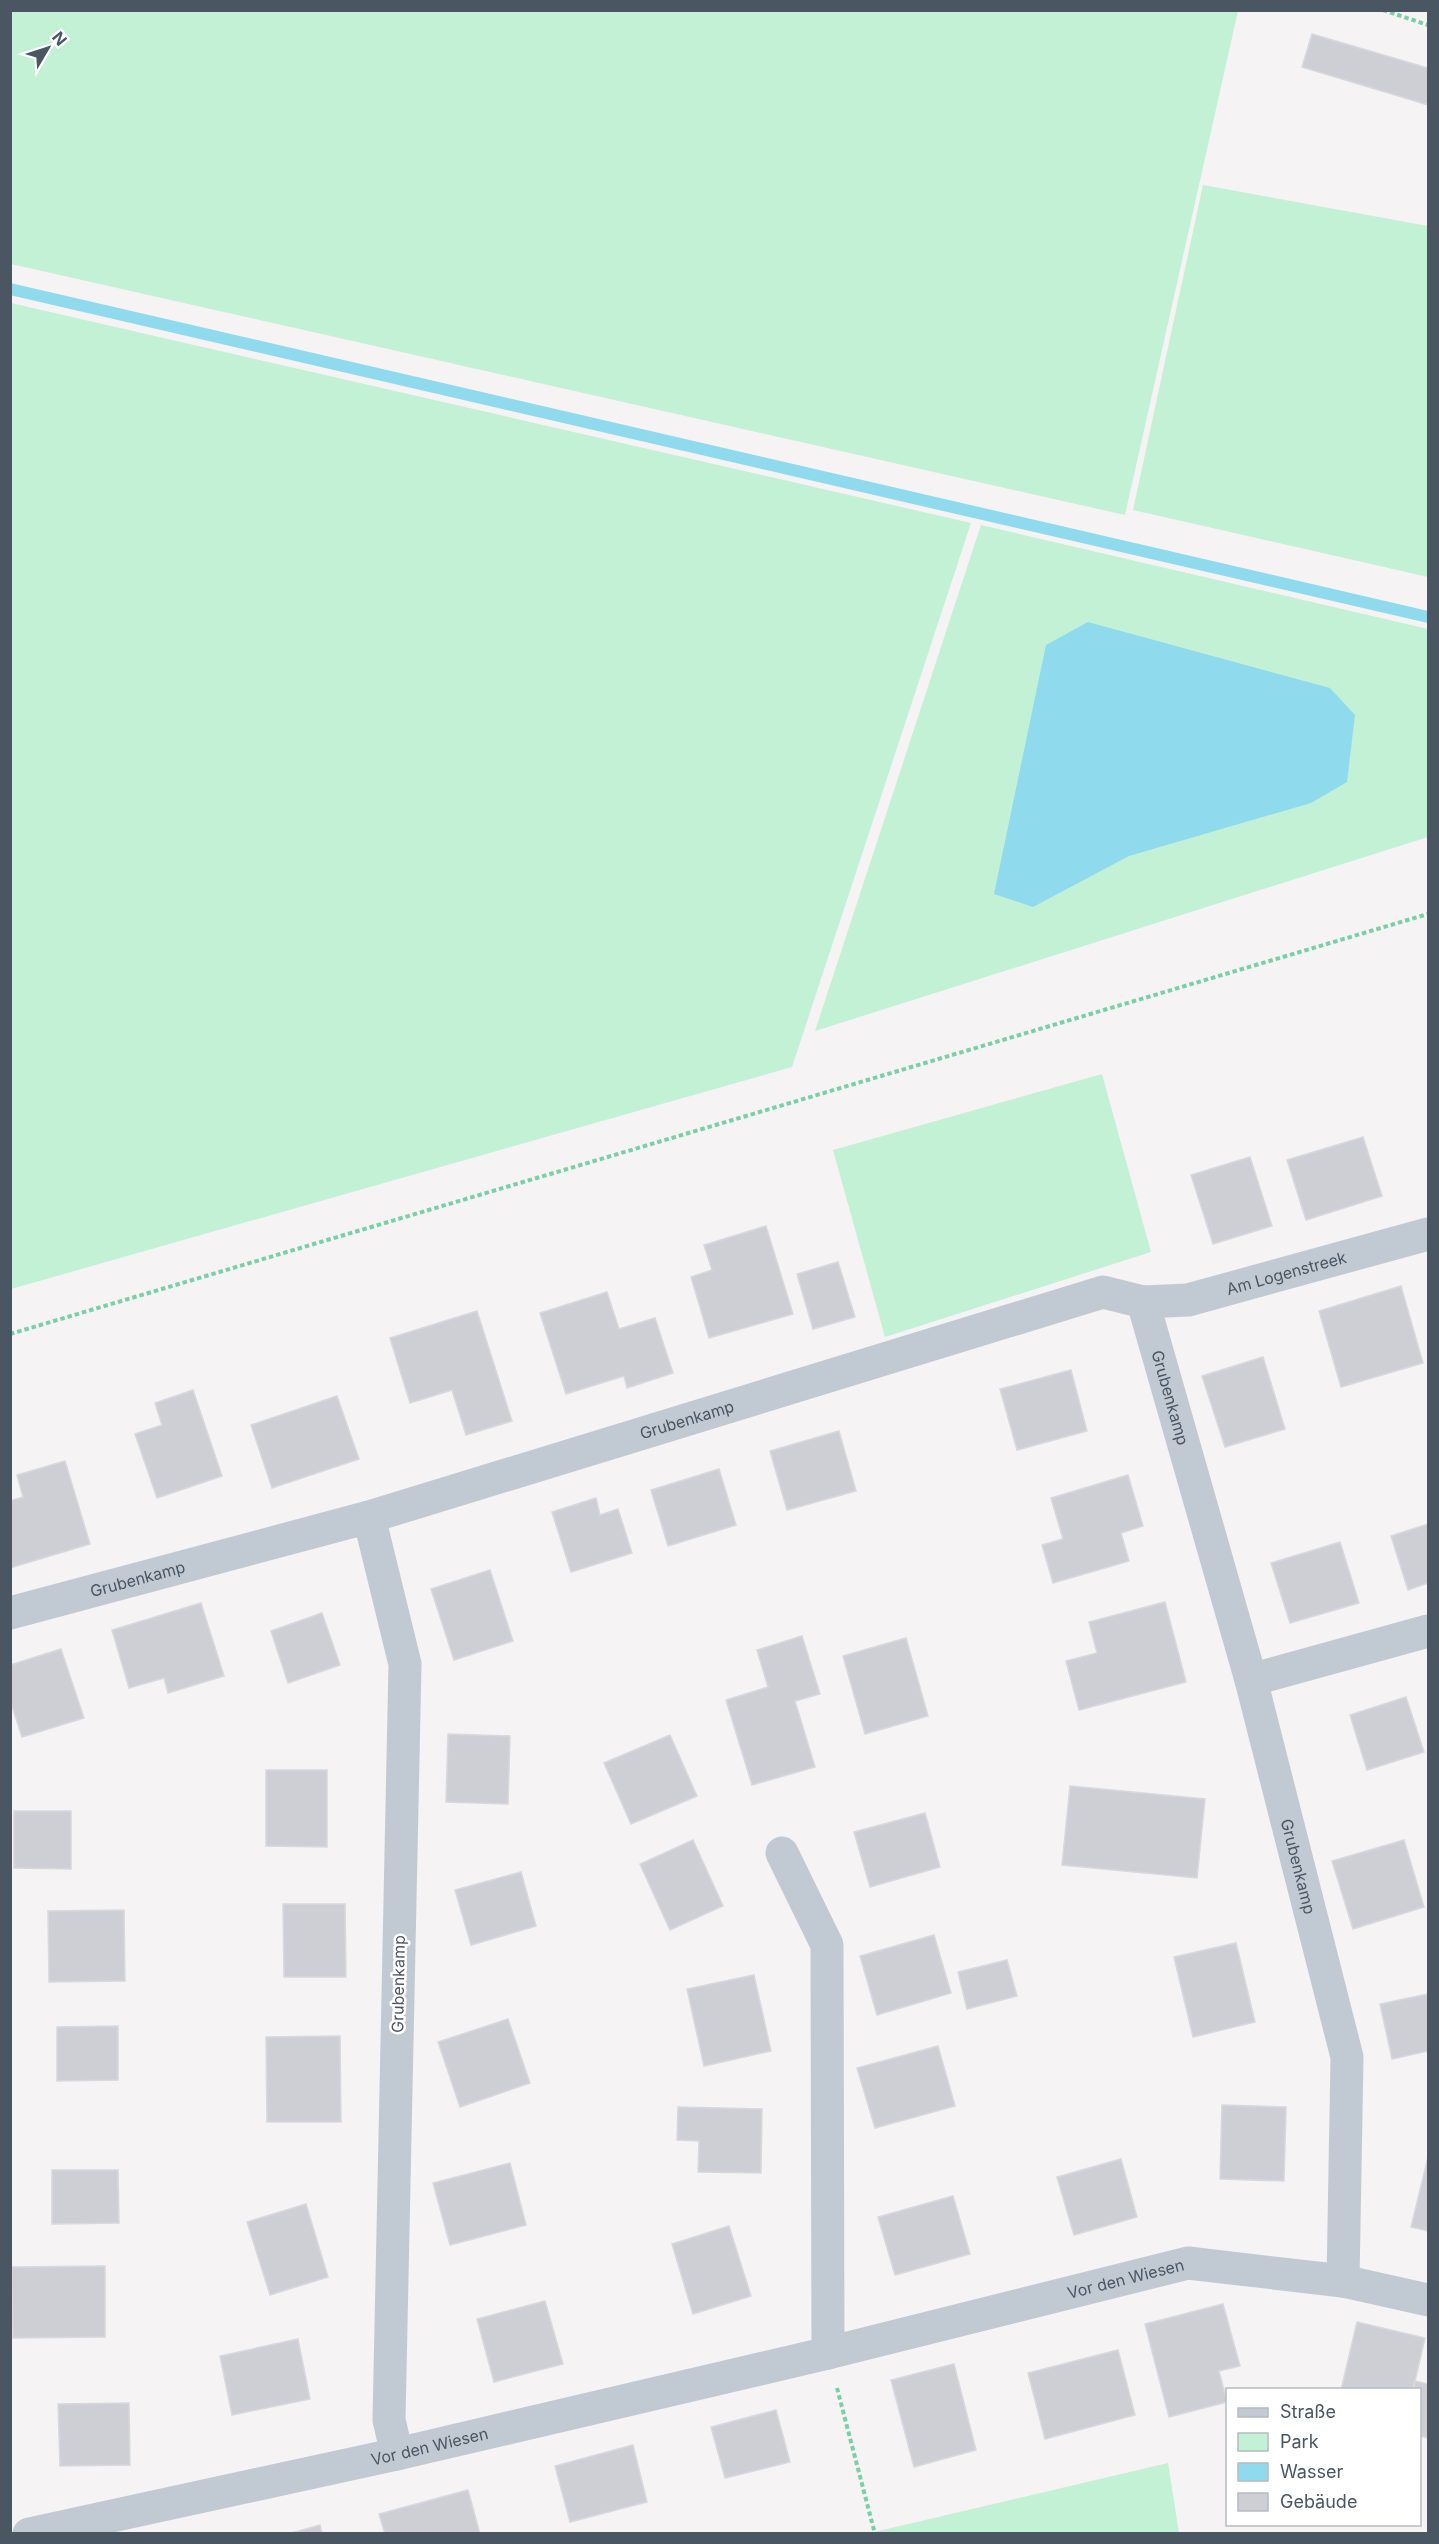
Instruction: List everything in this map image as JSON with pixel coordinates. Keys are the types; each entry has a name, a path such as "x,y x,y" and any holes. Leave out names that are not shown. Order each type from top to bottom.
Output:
{"street":[{"name":"Am Logenstreek","path":"1143,1302 1188,1300 1428,1234"},
{"name":"Grubenkamp","path":"10,1613 369,1517 1103,1292 1143,1302 1251,1680 1347,2057 1343,2281"},
{"name":"Grubenkamp","path":"369,1517 405,1664 389,2420 397,2454"},
{"path":"1251,1680 1428,1632"},
{"path":"782,1852 827,1945 828,2353"},
{"name":"Vor den Wiesen","path":"29,2534 397,2454 828,2353 1188,2263 1343,2281 1428,2300"}],"path":[{"path":"1383,10 1428,25"},
{"path":"10,1334 1428,914"},
{"path":"828,2353 875,2534"}],"green space":[{"path":"11,10 1238,11 1125,515 11,264"},
{"path":"1203,185 1428,226 1428,577 1133,510"},
{"path":"11,303 971,523 792,1067 11,1289"},
{"path":"981,525 1428,629 1428,837 815,1031"},
{"path":"1102,1074 1151,1252 885,1337 833,1150"},
{"path":"1168,2463 1179,2533 870,2533"}],"water":[{"path":"1088,622 1330,688 1355,715 1347,782 1311,803 1129,856 1033,907 994,894 1046,645"}],"building":[{"path":"1312,34 1428,68 1428,105 1302,67"},
{"path":"1363,1137 1382,1196 1306,1220 1287,1160"},
{"path":"1250,1157 1272,1226 1213,1244 1191,1175"},
{"path":"766,1226 793,1314 709,1338 691,1277 712,1270 704,1245"},
{"path":"838,1262 855,1317 813,1329 797,1274"},
{"path":"1401,1286 1423,1363 1341,1387 1319,1311"},
{"path":"607,1292 619,1329 655,1318 673,1373 627,1388 624,1376 566,1394 540,1313"},
{"path":"477,1311 512,1421 466,1435 452,1390 410,1403 390,1338"},
{"path":"1263,1357 1285,1429 1225,1447 1202,1376"},
{"path":"1071,1370 1087,1431 1017,1450 1000,1389"},
{"path":"193,1390 222,1476 157,1498 135,1434 162,1425 155,1403"},
{"path":"337,1396 359,1459 272,1488 251,1425"},
{"path":"839,1431 856,1491 787,1510 770,1451"},
{"path":"65,1461 90,1544 10,1568 10,1501 23,1497 17,1475"},
{"path":"719,1469 736,1525 668,1546 651,1490"},
{"path":"1128,1475 1143,1526 1121,1533 1129,1561 1053,1583 1042,1545 1063,1539 1051,1498"},
{"path":"596,1498 600,1515 618,1509 632,1553 571,1572 552,1512"},
{"path":"1428,1524 1428,1583 1408,1590 1391,1536"},
{"path":"1340,1542 1359,1603 1290,1623 1271,1563"},
{"path":"490,1570 513,1641 454,1660 431,1589"},
{"path":"1165,1602 1186,1682 1079,1710 1066,1661 1097,1653 1089,1622"},
{"path":"201,1603 224,1676 168,1693 164,1678 129,1688 112,1630"},
{"path":"322,1613 340,1665 288,1683 271,1631"},
{"path":"802,1636 820,1694 795,1701 815,1767 752,1785 726,1700 768,1687 757,1650"},
{"path":"906,1638 928,1716 865,1734 843,1656"},
{"path":"61,1649 84,1718 22,1737 10,1700 10,1665"},
{"path":"1406,1697 1424,1752 1367,1770 1350,1715"},
{"path":"448,1734 510,1736 508,1804 446,1802"},
{"path":"670,1735 697,1796 631,1824 604,1763"},
{"path":"266,1770 327,1770 327,1847 266,1846"},
{"path":"1070,1786 1205,1799 1197,1878 1062,1865"},
{"path":"14,1811 71,1811 71,1869 14,1868"},
{"path":"925,1813 940,1867 870,1887 854,1832"},
{"path":"693,1840 723,1906 670,1930 640,1864"},
{"path":"1404,1840 1424,1907 1353,1929 1332,1861"},
{"path":"521,1872 536,1926 471,1945 455,1890"},
{"path":"283,1904 345,1904 346,1977 284,1977"},
{"path":"124,1910 125,1981 49,1982 48,1911"},
{"path":"934,1935 951,1993 877,2015 860,1956"},
{"path":"1236,1943 1255,2022 1193,2037 1174,1957"},
{"path":"1007,1960 1017,1996 967,2009 958,1972"},
{"path":"754,1975 771,2051 704,2066 687,1989"},
{"path":"1428,1994 1428,2051 1392,2059 1380,2004"},
{"path":"508,2019 530,2083 460,2107 438,2042"},
{"path":"118,2026 118,2080 57,2081 57,2027"},
{"path":"340,2036 341,2122 267,2122 266,2037"},
{"path":"938,2046 955,2106 875,2128 857,2068"},
{"path":"1222,2105 1286,2107 1284,2181 1220,2179"},
{"path":"678,2107 762,2109 761,2173 698,2172 699,2141 677,2140"},
{"path":"1428,2157 1428,2231 1411,2227"},
{"path":"1121,2159 1137,2217 1074,2235 1057,2177"},
{"path":"510,2163 526,2225 450,2245 433,2183"},
{"path":"52,2170 118,2170 119,2223 52,2224"},
{"path":"953,2196 970,2254 895,2275 878,2217"},
{"path":"306,2204 328,2277 270,2295 247,2222"},
{"path":"729,2226 751,2296 693,2314 672,2244"},
{"path":"105,2266 105,2337 13,2338 12,2267"},
{"path":"545,2301 563,2364 494,2382 477,2319"},
{"path":"1223,2304 1240,2366 1219,2371 1226,2402 1169,2417 1145,2324"},
{"path":"1357,2322 1425,2338 1413,2388 1341,2388"},
{"path":"298,2339 310,2399 232,2415 220,2356"},
{"path":"1118,2350 1135,2415 1045,2439 1028,2373"},
{"path":"954,2364 976,2450 914,2467 891,2380"},
{"path":"1415,2381 1428,2384 1428,2438 1421,2436 1421,2388 1413,2388"},
{"path":"129,2403 130,2465 60,2466 58,2404"},
{"path":"776,2410 790,2462 725,2478 711,2427"},
{"path":"633,2445 647,2502 570,2522 555,2466"},
{"path":"468,2490 480,2534 385,2534 379,2514"},
{"path":"320,2525 322,2534 288,2534"}],"waterway":[{"path":"10,289 1428,617"}]}
